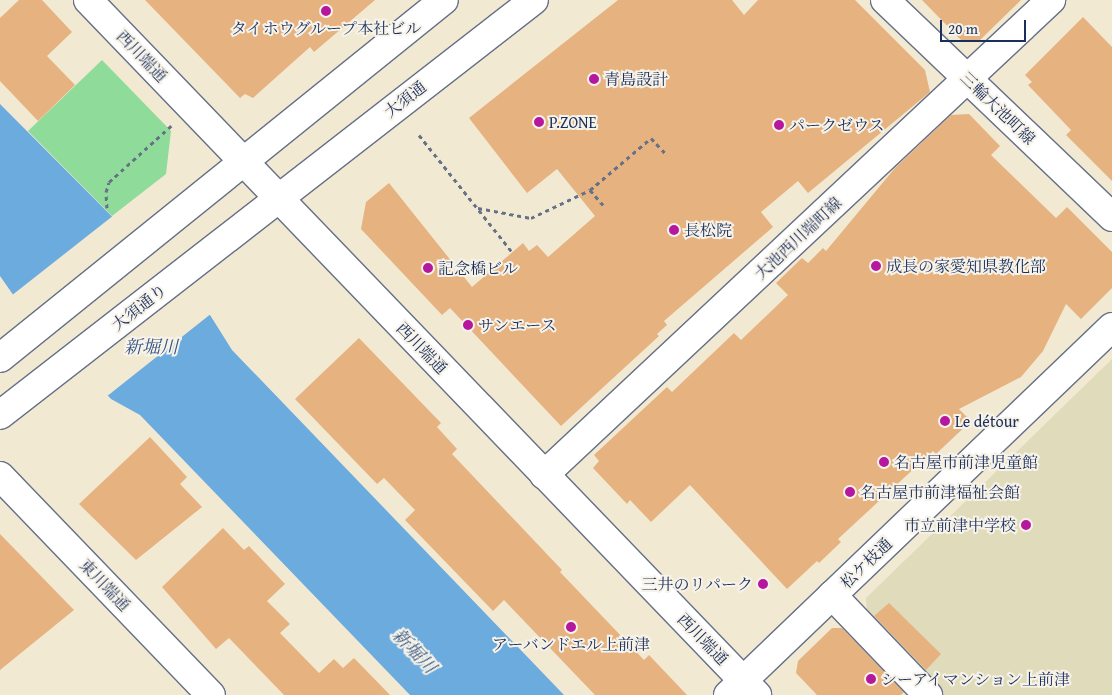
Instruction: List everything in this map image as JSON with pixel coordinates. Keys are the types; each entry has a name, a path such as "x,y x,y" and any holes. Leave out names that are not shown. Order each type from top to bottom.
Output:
{"street":[{"name":"西川端通","path":"88,0 246,162 276,198 544,475 743,690"},
{"path":"8,352 246,162 444,0"},
{"name":"大須通","path":"276,198 534,0"},
{"name":"三輪大池町線","path":"885,0 1112,217"},
{"name":"大池西川端町線","path":"544,475 1051,0"},
{"name":"大須通り","path":"0,415 47,380 276,198"},
{"name":"松ケ枝通","path":"743,690 832,595 1112,327"},
{"name":"東川端通","path":"0,476 211,695"},
{"path":"832,595 928,695"}],"path":[{"path":"107,208 106,192 110,182 171,125"},
{"path":"419,135 512,252"},
{"path":"477,208 531,218 590,190 651,138 665,153"},
{"path":"590,190 605,207"}],"shaded area":[{"name":"市立前津中学校","path":"1112,359 1112,695 945,695 867,614 866,598"}],"green space":[{"path":"102,60 171,131 166,174 112,216 28,131"}],"water":[{"name":"新堀川","path":"0,104 210,315 232,350 564,695 410,695 140,415 111,399 14,296 0,276"}],"pier":[{"path":"114,215 212,313 106,397 11,296"}],"building":[{"path":"19,0 42,0 72,32 47,56 75,85 38,121 0,81 0,18"},
{"path":"145,0 375,0 314,52 310,47 253,98 245,94 240,98"},
{"path":"618,0 732,0 744,15 758,0 855,0 925,70 930,92 808,193 798,181 761,212 773,227 664,321 667,325 657,334 659,336 561,426 450,308 442,315 361,229 366,202 389,183 472,287 523,243 529,251 537,245 548,257 595,216 557,169 527,193 469,118"},
{"path":"922,0 1021,0 980,40 963,42"},
{"path":"1083,17 1112,47 1112,181 1066,135 1071,130 1028,85 1032,82 1025,75"},
{"path":"969,114 1000,146 991,155 1056,218 1067,207 1112,252 1112,288 1081,319 1066,304 1043,351 1021,377 959,409 971,421 936,454 933,451 838,539 841,542 819,563 817,561 787,589 690,485 651,522 630,500 627,504 593,468 599,461 594,455 667,387 672,392 734,333 741,340 788,295 776,283 802,258 808,263 823,248 826,251 895,168 951,115"},
{"path":"359,338 441,423 437,427 457,449 452,454 562,570 560,572 644,660 649,655 687,695 595,695 504,600 493,611 405,520 415,510 384,478 377,484 295,399"},
{"path":"150,437 187,477 180,484 202,507 136,560 79,504"},
{"path":"223,528 244,550 249,546 285,584 267,601 290,624 280,633 319,673 334,659 343,668 354,658 390,695 284,695 229,638 216,649 162,587"},
{"path":"0,534 74,610 0,670"},
{"path":"889,603 941,654 926,670 874,616"},
{"path":"832,628 842,628 904,692 901,695 817,695 796,673 798,661"}],"place":[{"name":"タイホウグループ本社ビル","path":"326,11"},
{"name":"青島設計","path":"594,79"},
{"name":"P.ZONE","path":"539,122"},
{"name":"パークゼウス","path":"779,125"},
{"name":"長松院","path":"674,230"},
{"name":"成長の家愛知県教化部","path":"876,266"},
{"name":"記念橋ビル","path":"428,268"},
{"name":"サンエース","path":"468,325"},
{"name":"Le détour","path":"945,421"},
{"name":"名古屋市前津児童館","path":"884,462"},
{"name":"名古屋市前津福祉会館","path":"850,492"},
{"name":"市立前津中学校","path":"1026,525"},
{"name":"三井のリパーク","path":"763,584"},
{"name":"アーバンドエル上前津","path":"571,627"},
{"name":"シーアイマンション上前津","path":"871,679"}]}
